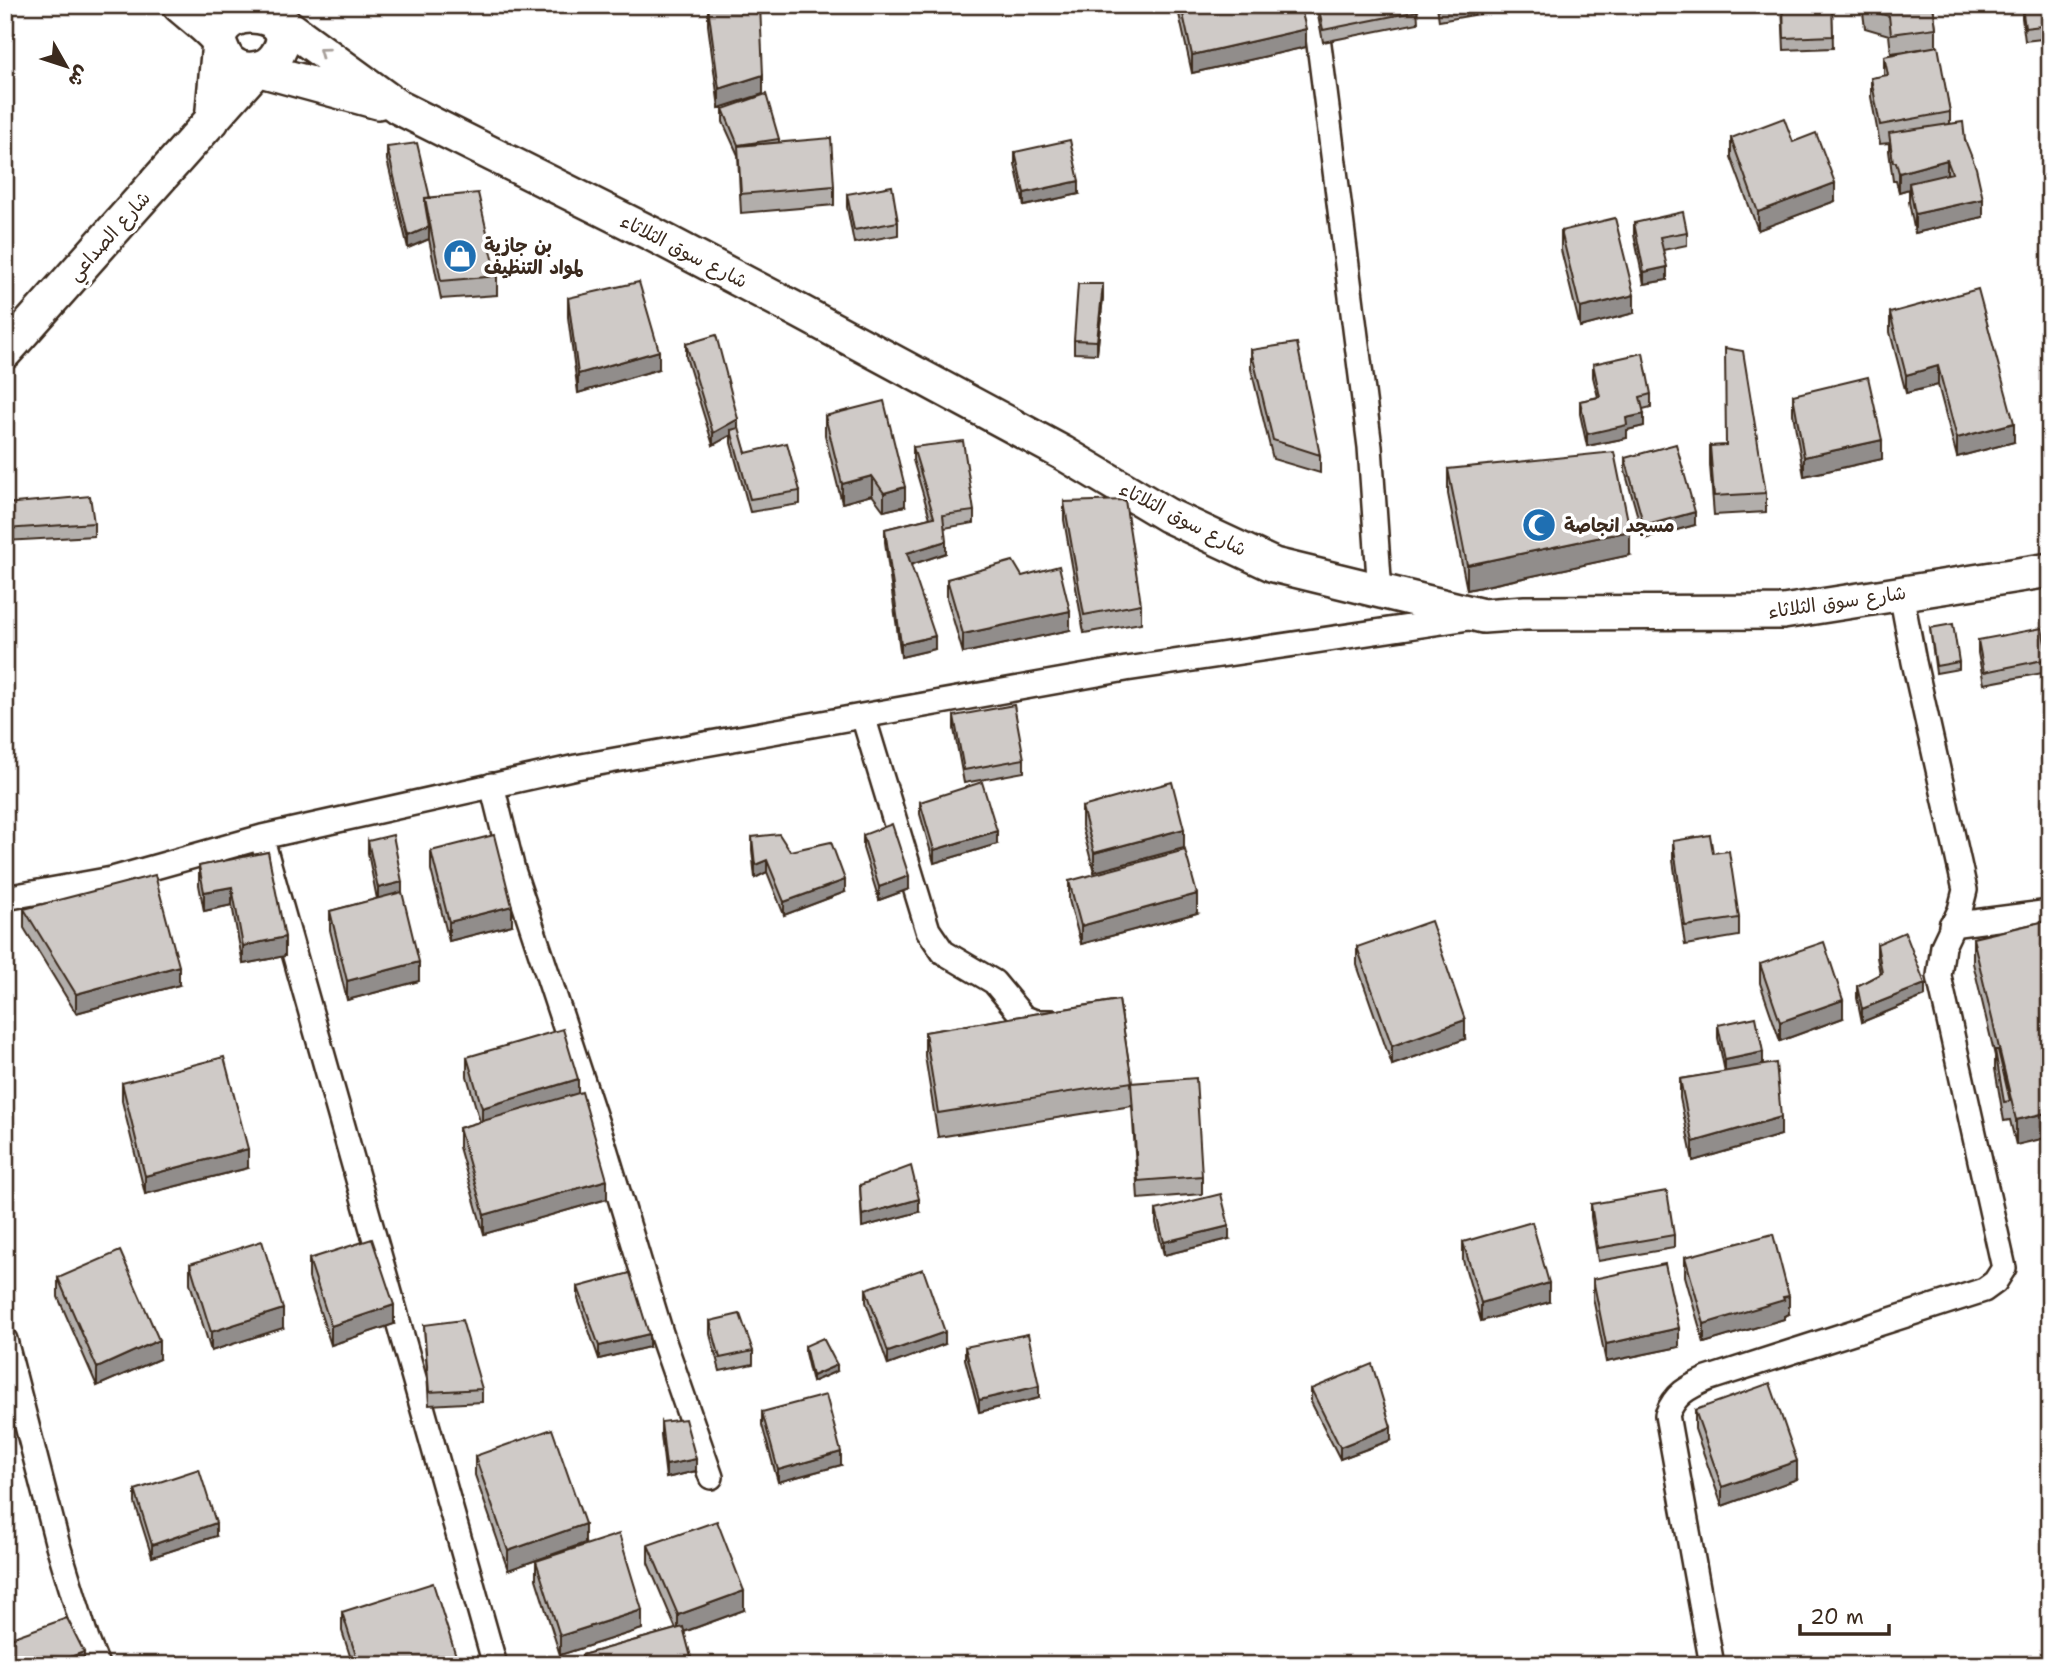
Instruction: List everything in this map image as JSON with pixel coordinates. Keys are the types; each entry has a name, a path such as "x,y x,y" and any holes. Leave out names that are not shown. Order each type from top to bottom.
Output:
{"street":[{"path":"179,5 219,42 228,61 247,69 257,69 398,107"},
{"path":"1314,5 1370,447 1380,593"},
{"path":"257,69 275,58 282,38 260,8"},
{"path":"212,121 222,22 229,14 260,8 398,107"},
{"name":"شارع الصداعي","path":"5,352 257,69"},
{"name":"شارع سوق الثلاثاء","path":"398,107 799,311 1063,453 1167,515 1274,565 1483,616 1525,613 1783,612 2050,570"},
{"path":"1713,1665 1667,1415 1671,1404 1681,1391 1707,1379 1984,1290 1995,1282 2004,1268 1939,976 1943,946 1960,910 1965,890 1914,662 1902,593"},
{"path":"5,898 112,879 262,837 576,767 1126,669 1483,616"},
{"path":"863,716 928,930 943,952 994,982 1023,1017 1035,1022 1070,1022"},
{"path":"492,785 513,870 604,1145 661,1333 712,1477"},
{"path":"262,837 404,1350 495,1665"},
{"path":"1951,925 2050,912"},
{"path":"5,1340 57,1542 97,1665"}],"building":[{"path":"710,5 760,5 763,75 719,89"},
{"path":"1181,5 1300,5 1306,29 1192,55"},
{"path":"1318,5 1417,5 1418,11 1323,30"},
{"path":"1783,5 1832,5 1833,36 1784,38"},
{"path":"1864,5 1933,5 1936,28 1891,34 1889,16 1865,10"},
{"path":"2050,5 2050,25 2025,28 2022,6"},
{"path":"1938,46 1950,112 1880,125 1871,78 1888,75 1884,56"},
{"path":"766,94 779,139 738,145 723,109"},
{"path":"1784,118 1793,142 1816,133 1835,183 1758,212 1731,138"},
{"path":"1963,122 1965,140 1976,168 1983,199 1915,214 1909,183 1952,173 1947,160 1899,173 1896,162 1893,162 1889,133"},
{"path":"831,138 834,186 741,194 738,146"},
{"path":"1070,140 1079,181 1024,193 1015,152"},
{"path":"417,143 430,198 425,198 429,227 408,236 387,147"},
{"path":"892,186 898,222 854,230 847,194"},
{"name":"بن جازية لمواد التنظيف","path":"478,193 497,276 441,281 425,198"},
{"path":"1683,212 1687,232 1660,237 1667,267 1644,272 1634,223"},
{"path":"1615,218 1634,295 1580,308 1561,231"},
{"path":"639,282 659,351 578,374 568,298"},
{"path":"1078,284 1103,284 1097,341 1074,340"},
{"path":"1978,289 2014,423 1957,438 1938,366 1906,375 1890,313"},
{"path":"716,335 738,419 713,433 686,344"},
{"path":"1297,343 1320,455 1273,440 1251,350"},
{"path":"1725,348 1743,351 1766,493 1714,496 1710,446 1726,445"},
{"path":"1643,353 1651,394 1640,397 1644,414 1626,418 1627,425 1587,434 1580,401 1600,397 1593,364"},
{"path":"1868,377 1882,440 1804,457 1793,395"},
{"path":"884,401 905,487 884,493 872,476 842,484 825,416"},
{"path":"739,428 746,453 787,443 800,491 750,499 731,430"},
{"path":"963,441 974,511 943,515 946,541 907,553 935,636 901,644 885,529 934,517 913,447"},
{"path":"1676,444 1695,512 1644,526 1625,458"},
{"name":"مسجد انجاصة","path":"1614,452 1630,531 1467,565 1448,469"},
{"path":"90,496 94,523 5,529 5,504"},
{"path":"1125,500 1141,604 1084,615 1064,502"},
{"path":"1013,561 1022,576 1059,566 1070,611 963,634 947,579"},
{"path":"1953,624 1959,662 1936,666 1930,628"},
{"path":"2042,628 2048,659 1984,672 1978,640"},
{"path":"1014,705 1024,759 964,770 954,716"},
{"path":"982,782 997,831 934,850 920,802"},
{"path":"1172,782 1184,829 1094,853 1082,807"},
{"path":"892,824 909,876 879,887 863,835"},
{"path":"779,834 790,851 831,842 845,880 784,902 767,860 755,865 752,837"},
{"path":"393,835 402,882 378,888 368,841"},
{"path":"494,835 512,906 449,922 431,851"},
{"path":"1710,835 1713,853 1729,851 1739,918 1685,926 1673,841"},
{"path":"1185,850 1197,894 1081,926 1069,881"},
{"path":"268,852 285,937 243,946 232,887 204,892 199,866"},
{"path":"155,875 179,966 76,994 24,909"},
{"path":"402,892 419,962 347,981 330,911"},
{"path":"2050,920 2050,1112 2016,1120 1973,938"},
{"path":"1431,921 1465,1020 1392,1046 1357,947"},
{"path":"1905,932 1925,984 1862,1009 1857,986 1882,973 1877,944"},
{"path":"1824,942 1843,1000 1780,1022 1760,964"},
{"path":"1119,1000 1132,1082 938,1113 925,1032"},
{"path":"1756,1017 1763,1052 1725,1060 1718,1025"},
{"path":"563,1029 578,1079 482,1108 467,1057"},
{"path":"1995,1050 1998,1050 2010,1101 2004,1102"},
{"path":"224,1057 248,1149 145,1176 122,1083"},
{"path":"1776,1063 1781,1117 1693,1142 1680,1079"},
{"path":"1196,1078 1202,1176 1138,1181 1131,1083"},
{"path":"582,1092 607,1180 484,1215 459,1128"},
{"path":"911,1166 919,1199 862,1215 860,1185"},
{"path":"1667,1191 1674,1235 1598,1248 1591,1204"},
{"path":"1221,1194 1229,1226 1164,1242 1156,1210"},
{"path":"1532,1222 1549,1283 1481,1303 1463,1242"},
{"path":"1773,1234 1789,1296 1783,1297 1784,1300 1704,1324 1685,1257"},
{"path":"372,1239 394,1305 331,1326 309,1259"},
{"path":"262,1241 283,1309 211,1332 190,1264"},
{"path":"120,1251 159,1340 97,1368 58,1278"},
{"path":"1665,1264 1679,1328 1606,1344 1593,1279"},
{"path":"923,1269 945,1332 888,1352 866,1289"},
{"path":"630,1273 649,1334 599,1346 578,1287"},
{"path":"740,1314 753,1351 720,1358 710,1321"},
{"path":"462,1320 482,1389 429,1392 424,1325"},
{"path":"1028,1334 1039,1386 979,1400 965,1347"},
{"path":"823,1338 837,1365 812,1376 805,1346"},
{"path":"1372,1364 1391,1427 1340,1447 1311,1389"},
{"path":"1770,1383 1797,1461 1722,1487 1695,1410"},
{"path":"826,1395 841,1452 778,1470 762,1412"},
{"path":"685,1419 696,1459 666,1465 661,1422"},
{"path":"552,1429 585,1524 508,1551 475,1456"},
{"path":"199,1469 216,1523 152,1545 135,1490"},
{"path":"717,1521 744,1591 678,1615 648,1545"},
{"path":"619,1534 642,1610 560,1636 536,1561"},
{"path":"433,1583 456,1656 430,1665 359,1665 342,1612"},
{"path":"67,1618 84,1652 48,1665 5,1665 5,1640"},
{"path":"683,1627 693,1665 584,1665 582,1655"}],"place":[{"name":"بن جازية لمواد التنظيف","path":"460,256"},
{"name":"مسجد انجاصة","path":"1539,525"}]}
